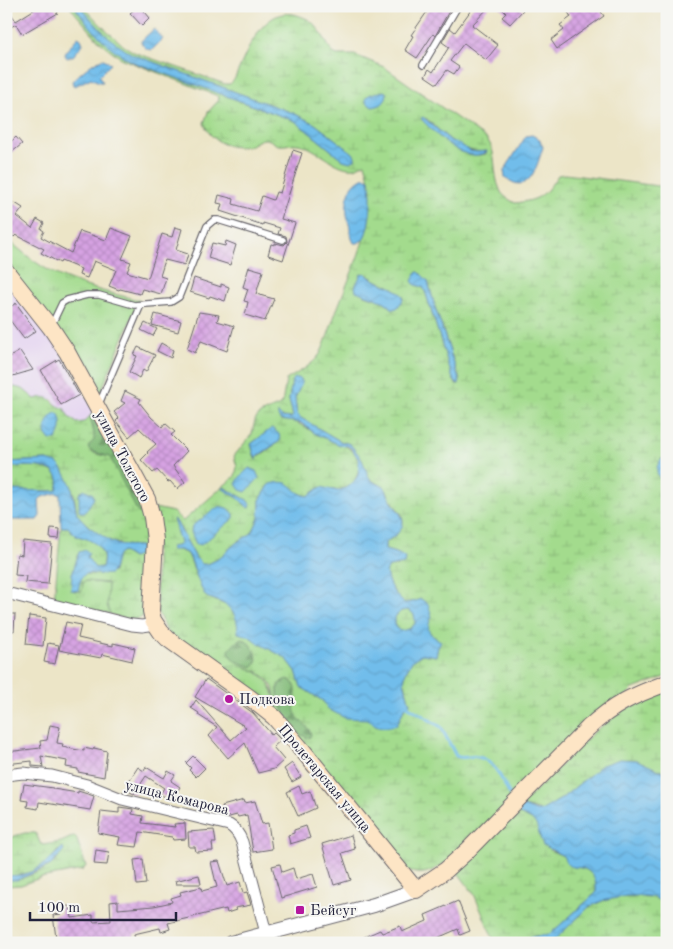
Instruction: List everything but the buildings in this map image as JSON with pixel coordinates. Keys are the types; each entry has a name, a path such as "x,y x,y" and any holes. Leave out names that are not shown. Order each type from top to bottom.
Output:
{"main road":[{"name":"улица Толстого","path":"6,270 67,352 140,485 150,507 155,540 151,607 156,624"},
{"name":"Пролетарская улица","path":"156,624 168,639 222,676 274,717 416,890"},
{"path":"416,890 446,870 606,712 638,694 667,683"}],"street":[{"path":"6,593 132,625 156,624"},
{"name":"улица Комарова","path":"6,775 38,774 70,780 122,799 229,825 234,828 237,830 242,842 266,933"},
{"path":"231,943 374,905 416,890"}],"lane":[{"path":"423,66 458,6"},
{"path":"50,328 62,303 67,300 93,295 125,304 141,305 173,301 179,297 207,226 214,220 284,240"},
{"path":"97,408 141,305"}],"shaded area":[{"path":"6,278 54,339 94,411 84,422 77,423 69,417 64,408 59,407 52,399 35,399 22,389 6,385"}],"green space":[{"path":"69,6 78,6 76,10 122,56 133,62 295,121 343,160 353,153 315,124 293,113 134,55 120,48 107,37 79,6 83,6 124,46 136,53 225,84 230,84 234,80 256,35 265,25 274,17 285,14 297,15 308,19 314,24 333,53 337,55 355,55 384,67 487,139 493,150 496,177 500,190 504,196 515,203 541,196 558,175 565,174 658,186 667,184 667,456 661,459 664,483 667,482 667,676 633,689 449,861 428,872 418,873 406,870 281,720 273,687 266,678 246,667 236,665 217,668 168,634 157,611 155,508 173,512 183,521 235,476 237,467 234,456 252,434 255,420 260,414 282,404 286,380 309,365 320,354 359,254 364,236 370,201 365,163 355,168 348,168 334,163 305,146 296,144 279,145 267,139 241,147 221,143 211,135 204,123 208,112 219,100 218,96 122,59 100,42","holes":["426,118 461,147 469,150 486,151 486,154 468,154 451,146 423,121","365,273 374,280 395,289 403,296 403,300 393,309 385,302 365,295","428,281 460,380 459,384 456,384 453,379 423,287 415,285","301,379 302,383 295,398 297,414 340,441 350,444 362,460 368,477 387,491 402,515 403,522 398,533 385,543 385,550 399,554 398,566 389,567 386,572 388,581 397,596 404,603 421,599 428,623 427,631 438,647 436,656 422,654 413,660 406,671 404,682 410,704 404,709 397,725 375,726 368,719 328,709 323,701 301,687 296,671 286,658 249,636 228,606 207,597 188,554 171,547 177,546 180,543 174,520 196,558 202,564 208,564 218,559 236,543 252,533 259,518 260,500 270,484 308,496 317,490 345,488 354,481 359,468 358,460 350,449 299,424 280,420 282,417 291,418 293,416 289,400 292,381","272,428 276,444 255,459 251,444","224,487 247,500 248,508 238,498 224,489","239,639 246,640 256,654 256,664 252,667 240,663 234,660 229,650","288,679 295,686 295,712 310,732 309,738 301,735 285,714 278,696 278,688 281,682"]},
{"path":"6,238 38,264 66,279 139,300 97,401 6,265"},
{"path":"6,385 23,389 35,399 49,398 64,408 69,417 77,423 84,422 90,416 94,440 88,447 94,453 110,457 138,513 148,513 147,612 143,616 125,619 110,614 107,605 107,583 86,581 83,582 82,591 78,591 82,576 113,572 115,560 120,553 123,552 132,558 139,546 129,546 106,539 80,518 77,514 74,494 62,468 47,460 6,462"},
{"path":"94,411 137,489 144,512 141,514 138,514 110,457 90,451 88,447 93,427 90,416"},
{"path":"35,466 54,472 58,479 57,490 6,490 6,467"},
{"path":"61,527 68,527 76,536 88,539 101,550 103,555 102,567 94,568 87,557 77,555 77,563 72,574 74,591 82,591 83,582 87,581 108,584 110,614 54,601"},
{"path":"408,610 414,616 415,624 409,629 400,632 395,627 395,617 401,611"},
{"path":"239,639 246,640 253,649 257,658 256,665 252,667 237,662 231,657 229,650"},
{"path":"236,665 248,668 264,677 276,699 281,720 217,668"},
{"path":"288,679 297,691 299,719 311,731 309,738 301,735 296,730 281,705 278,688 281,682"},
{"path":"667,691 667,774 662,771 602,765 561,799 541,811 521,805 594,732 626,708"},
{"path":"515,812 534,821 538,827 540,837 551,851 564,856 566,862 572,867 586,869 592,874 596,885 596,893 550,934 530,937 521,943 495,943 474,894 456,870"},
{"path":"36,833 40,843 43,845 76,837 86,866 83,870 40,878 21,885 6,886 6,880 18,879 34,874 50,866 58,859 58,850 48,861 35,870 21,875 6,876 6,844 14,836"},
{"path":"626,896 654,897 664,904 667,903 667,943 551,943 589,907 602,901"}],"water":[{"path":"78,6 111,40 134,55 293,113 315,124 353,153 355,160 350,162 343,160 295,121 133,62 115,51 101,39 76,9"},
{"path":"154,29 163,39 150,50 141,41"},
{"path":"78,37 83,44 73,56 67,58 65,55 66,51"},
{"path":"104,59 111,64 99,76 103,82 91,78 75,86 73,85 72,81 83,71"},
{"path":"384,91 387,93 384,102 380,105 372,107 366,102 366,97"},
{"path":"423,117 451,141 470,151 487,152 479,155 470,155 461,152 436,134 423,121 421,118"},
{"path":"532,135 539,139 543,147 538,163 531,177 526,182 520,184 513,183 505,177 504,171 526,136"},
{"path":"365,177 369,179 370,186 370,217 364,239 354,243 347,218 348,197 354,185"},
{"path":"417,272 428,281 460,381 459,384 453,379 423,287 415,285 412,281"},
{"path":"365,273 403,296 403,300 397,308 393,309 385,302 356,291 355,287 361,274"},
{"path":"298,378 301,379 302,383 295,398 297,414 340,441 350,444 361,458 371,480 384,486 403,520 401,528 385,543 385,550 405,558 404,564 389,567 386,572 388,581 394,593 404,603 421,599 428,604 432,617 429,632 441,641 436,656 422,654 413,660 406,671 404,682 410,704 404,709 397,725 381,727 368,719 345,718 328,709 323,701 301,687 296,671 286,658 249,636 238,633 237,622 233,612 226,605 205,595 188,554 180,550 171,550 171,547 177,546 180,543 173,519 176,521 196,558 202,564 208,564 218,559 236,543 252,533 259,518 260,500 270,484 284,482 298,492 308,496 321,487 338,491 354,482 358,475 359,460 352,449 316,434 301,423 280,420 278,413 282,417 291,418 293,416 289,400 292,381","holes":["408,610 412,612 415,624 409,629 400,631 395,627 395,617 401,611"]},
{"path":"58,413 60,416 61,430 56,440 50,440 46,433 46,426 50,417"},
{"path":"272,428 279,434 280,441 259,455 256,460 251,444"},
{"path":"667,456 667,482 664,483 658,476 657,469 660,462"},
{"path":"47,460 57,463 62,468 71,485 77,514 88,526 119,545 141,547 140,553 136,557 132,558 123,552 120,554 116,558 114,568 110,574 85,574 82,577 78,591 71,590 72,574 79,552 86,550 89,553 87,557 95,568 102,567 103,555 93,542 76,536 68,527 61,527 60,495 57,493 42,497 39,500 40,516 37,520 6,520 6,490 53,491 57,490 58,480 56,474 41,467 6,467 6,462"},
{"path":"249,468 256,471 259,478 246,492 240,490 236,484"},
{"path":"223,487 247,500 251,505 250,508 223,489"},
{"path":"84,489 93,494 94,498 85,512 81,512 79,511 79,494"},
{"path":"218,507 229,509 234,514 234,518 201,545 196,544 191,532 192,526"},
{"path":"620,759 637,760 667,774 667,903 664,904 654,897 645,896 626,896 602,901 589,907 551,943 521,943 530,937 550,934 596,893 596,889 592,874 586,869 572,867 563,856 543,845 533,821 515,812 521,805 541,811 561,799 602,765"},
{"path":"63,847 64,850 51,865 17,880 6,880 6,876 22,875 33,871 47,862"}],"waterway":[{"path":"404,704 441,727 456,756 462,758 478,757 490,763 499,774 512,799"}],"place":[{"name":"Подкова","path":"229,699"},
{"name":"Бейсуг","path":"300,910"}]}
